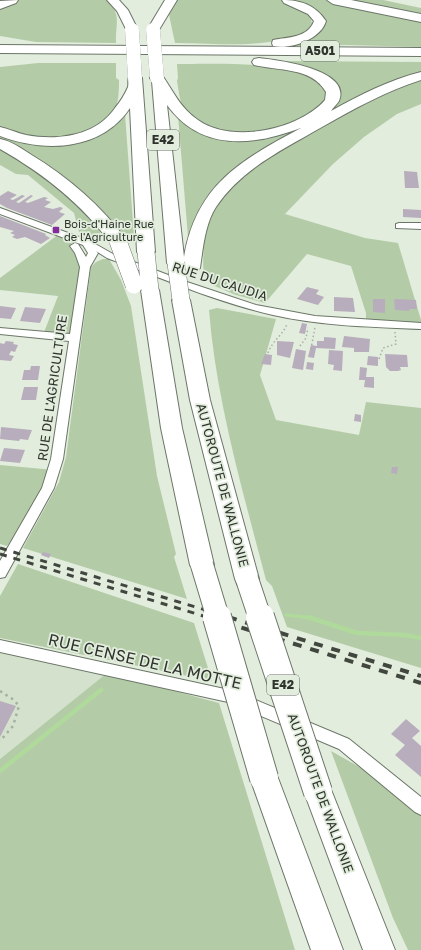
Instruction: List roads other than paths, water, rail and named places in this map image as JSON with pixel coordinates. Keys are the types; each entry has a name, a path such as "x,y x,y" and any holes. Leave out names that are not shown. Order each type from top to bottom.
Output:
{"highway":[{"path":"0,5 12,0"},
{"path":"113,0 119,5 132,30"},
{"name":"E42","path":"131,0 146,252 142,287 157,349 184,490 202,565 264,778 326,950"},
{"path":"153,30 171,0"},
{"path":"219,51 290,41 312,33 319,25 320,21 317,16 299,4 288,0"},
{"path":"333,0 421,18"},
{"name":"E42","path":"152,7 157,78 183,265"},
{"path":"0,39 70,52"},
{"name":"A501","path":"0,49 233,57 421,58"},
{"path":"20,62 47,60 70,52"},
{"name":"A501","path":"0,55 70,52 421,52"},
{"path":"157,78 184,118 209,132 232,137 249,137 279,132 309,118 325,108 333,98 333,92 327,83 319,77 306,71 282,65 254,62 233,57"},
{"path":"183,265 195,241 207,208 229,181 249,165 272,150 364,98 385,88 421,76"},
{"path":"0,131 30,140 48,142 86,136 101,130 113,121 122,109 135,82"},
{"path":"0,143 64,183 98,214 95,253 142,287"},
{"name":"AUTOROUTE DE WALLONIE","path":"183,265 186,305 200,400 247,579 318,792 379,950"}],"street":[{"name":"RUE DU CAUDIA","path":"0,211 59,234 95,253"},
{"path":"399,226 421,226"},
{"name":"RUE DU CAUDIA","path":"59,234 75,246 237,303 313,319 421,326"},
{"name":"RUE DE L'AGRICULTURE","path":"0,573 52,478 57,459 73,338 95,253"},
{"path":"0,331 73,338"},
{"name":"RUE CENSE DE LA MOTTE","path":"0,646 229,696 344,744 421,807"}],"waterway":[{"path":"286,615 311,618"},
{"path":"311,618 357,633 405,635 421,638"},
{"path":"0,771 101,690"}],"railway":[{"path":"0,548 232,618"},
{"path":"0,554 210,618"},
{"path":"207,617 421,683"},
{"path":"228,617 421,676"}],"place":[{"name":"Bois-d'Haine Rue de l'Agriculture","path":"56,230"}]}
